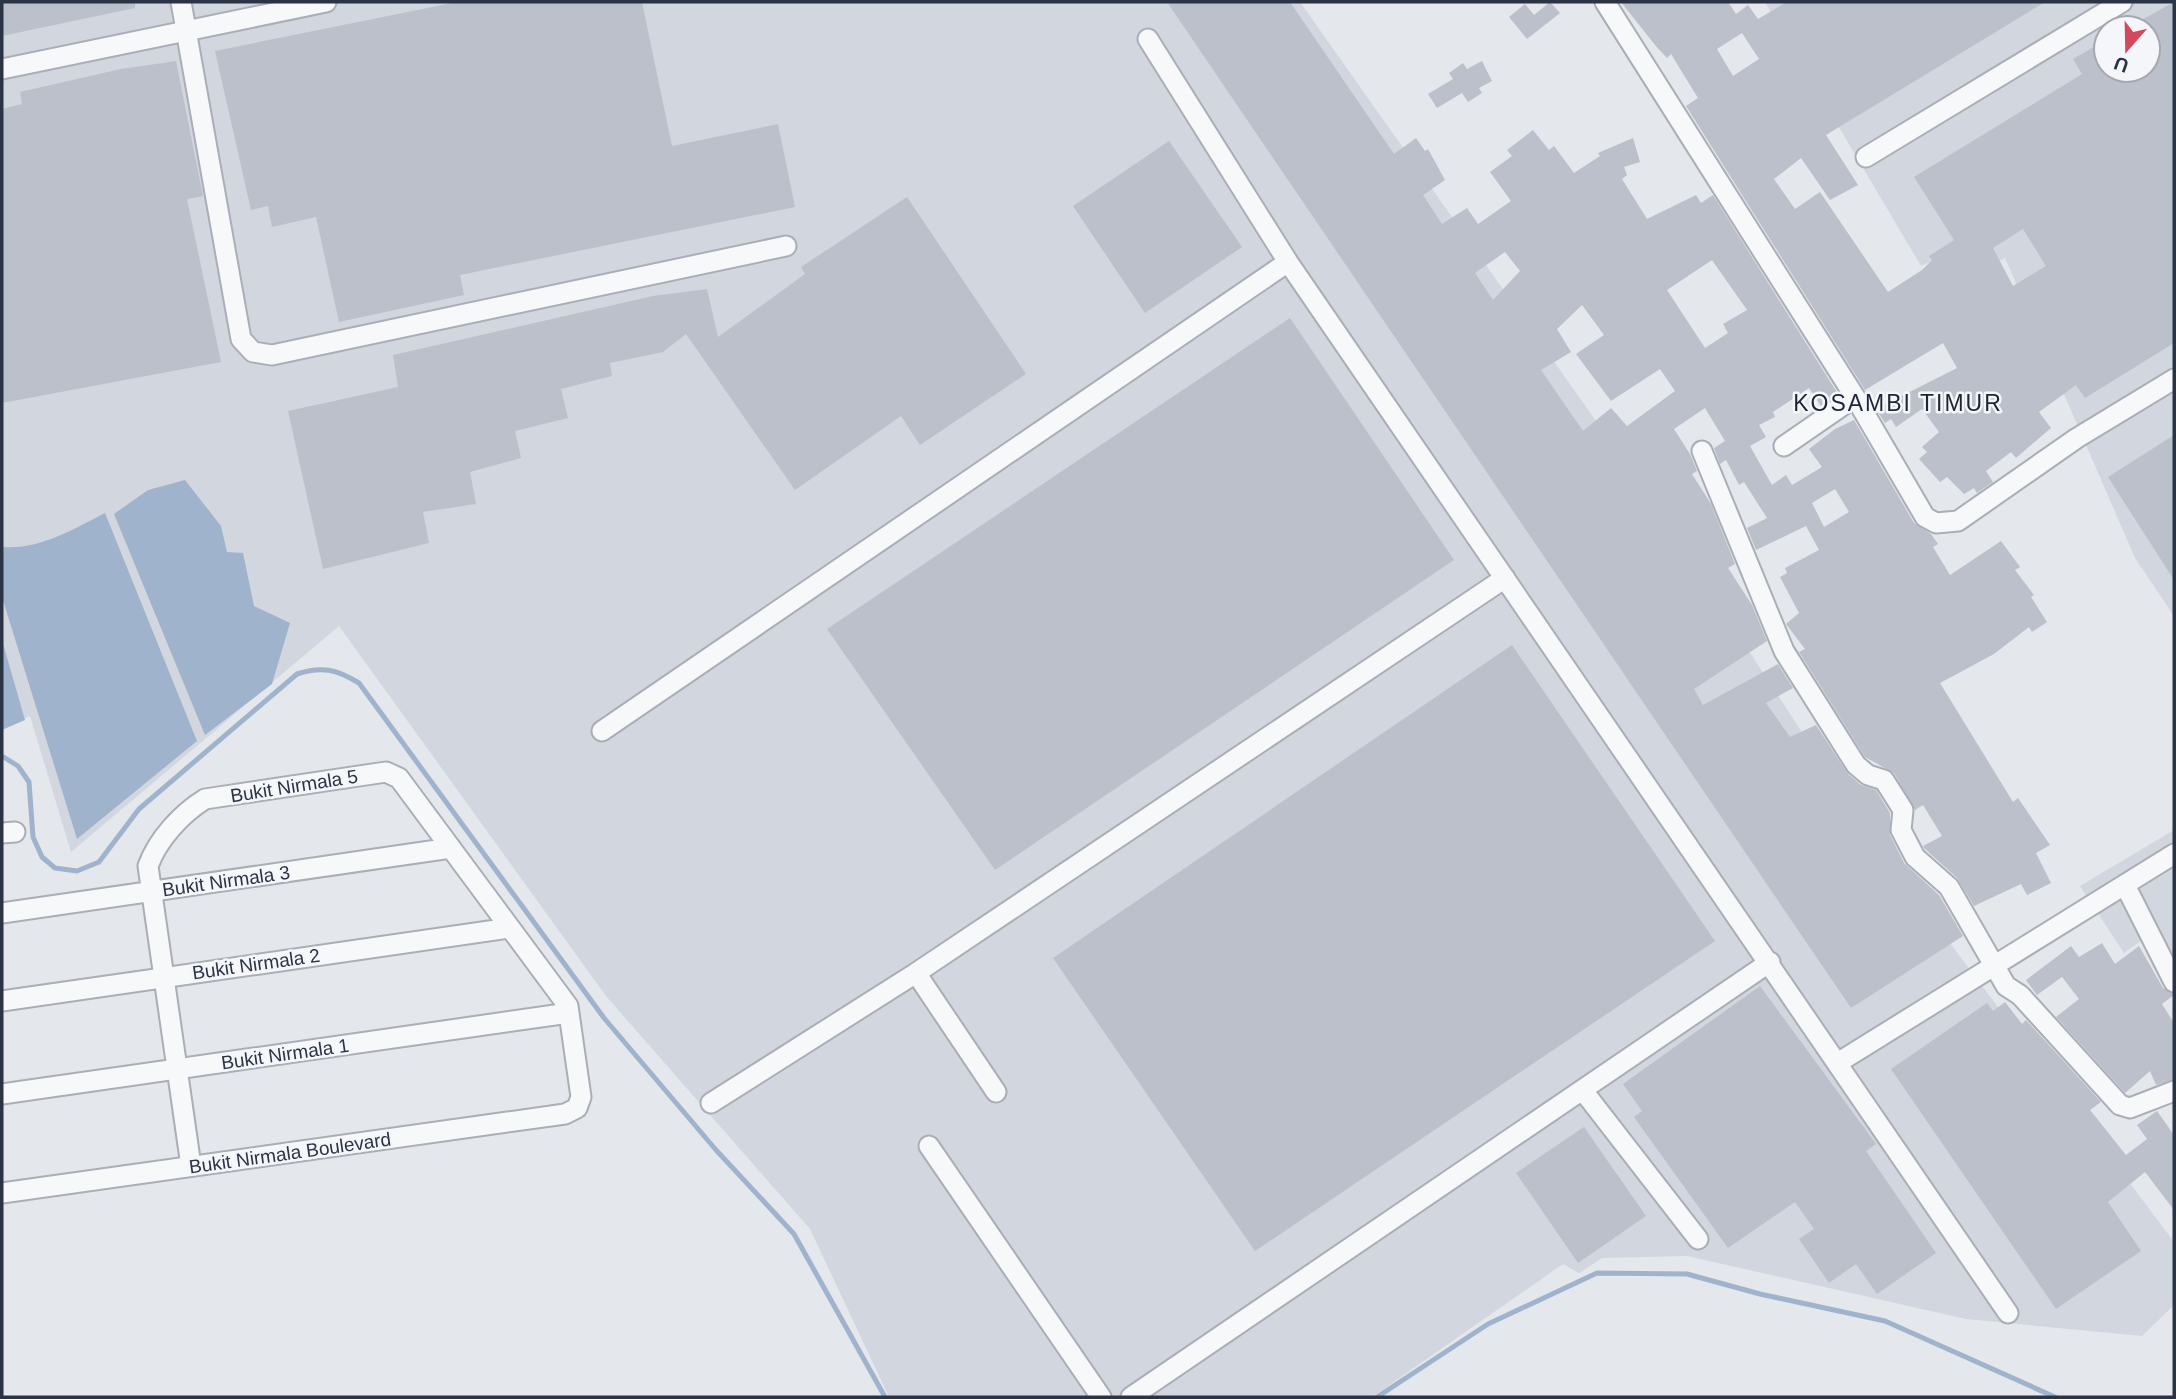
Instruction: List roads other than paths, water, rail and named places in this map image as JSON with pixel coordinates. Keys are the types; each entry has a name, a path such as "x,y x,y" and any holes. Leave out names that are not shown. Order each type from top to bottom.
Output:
{"street":[{"path":"181,2 241,339 253,352 272,355 786,246"},
{"path":"2,69 326,2"},
{"path":"1605,2 1856,397 1925,517 1936,523 1958,521 2086,432 2174,379"},
{"path":"1866,157 2122,2"},
{"path":"1148,39 1288,262 1839,1062 2008,1313"},
{"path":"602,732 1288,262"},
{"path":"1784,446 1856,397"},
{"path":"1702,451 1755,586 1790,662 1856,765 1868,775 1884,780 1903,810 1901,830 1915,857 1949,887 2006,986 2020,995 2120,1105 2130,1108 2174,1091"},
{"path":"711,1103 916,973 1505,578"},
{"name":"Bukit Nirmala 5","path":"152,892 148,866 154,849 190,809 205,799 386,772 400,778 451,848"},
{"path":"451,848 568,1006 569,1013"},
{"name":"Bukit Nirmala 3","path":"2,913 451,848"},
{"path":"1839,1062 2174,854"},
{"path":"2125,885 2174,982"},
{"path":"152,892 191,1166"},
{"name":"Bukit Nirmala 2","path":"2,1001 510,928"},
{"path":"1131,1397 1770,962"},
{"path":"916,973 996,1092"},
{"name":"Bukit Nirmala 1","path":"2,1094 569,1013"},
{"name":"Bukit Nirmala Boulevard","path":"2,1193 565,1114 577,1108 581,1097 569,1013"},
{"path":"1584,1091 1698,1239"},
{"path":"929,1146 1101,1397"}],"water":[{"path":"185,480 221,526 227,552 243,553 254,606 290,623 272,684 205,735 114,514 148,490"},
{"path":"105,513 197,741 77,839 2,597 2,547 42,542"},
{"path":"2,640 25,720 2,730"}],"waterway":[{"path":"2,756 18,766 29,782 33,837 42,857 55,868 77,871 99,862 139,809 297,674 329,670 359,683 604,1018 716,1150 794,1234 885,1397"},
{"path":"1377,1397 1488,1324 1597,1273 1687,1274 1760,1294 1885,1321 2055,1397"}],"district":[{"name":"KOSAMBI TIMUR","path":"1898,403"}]}
